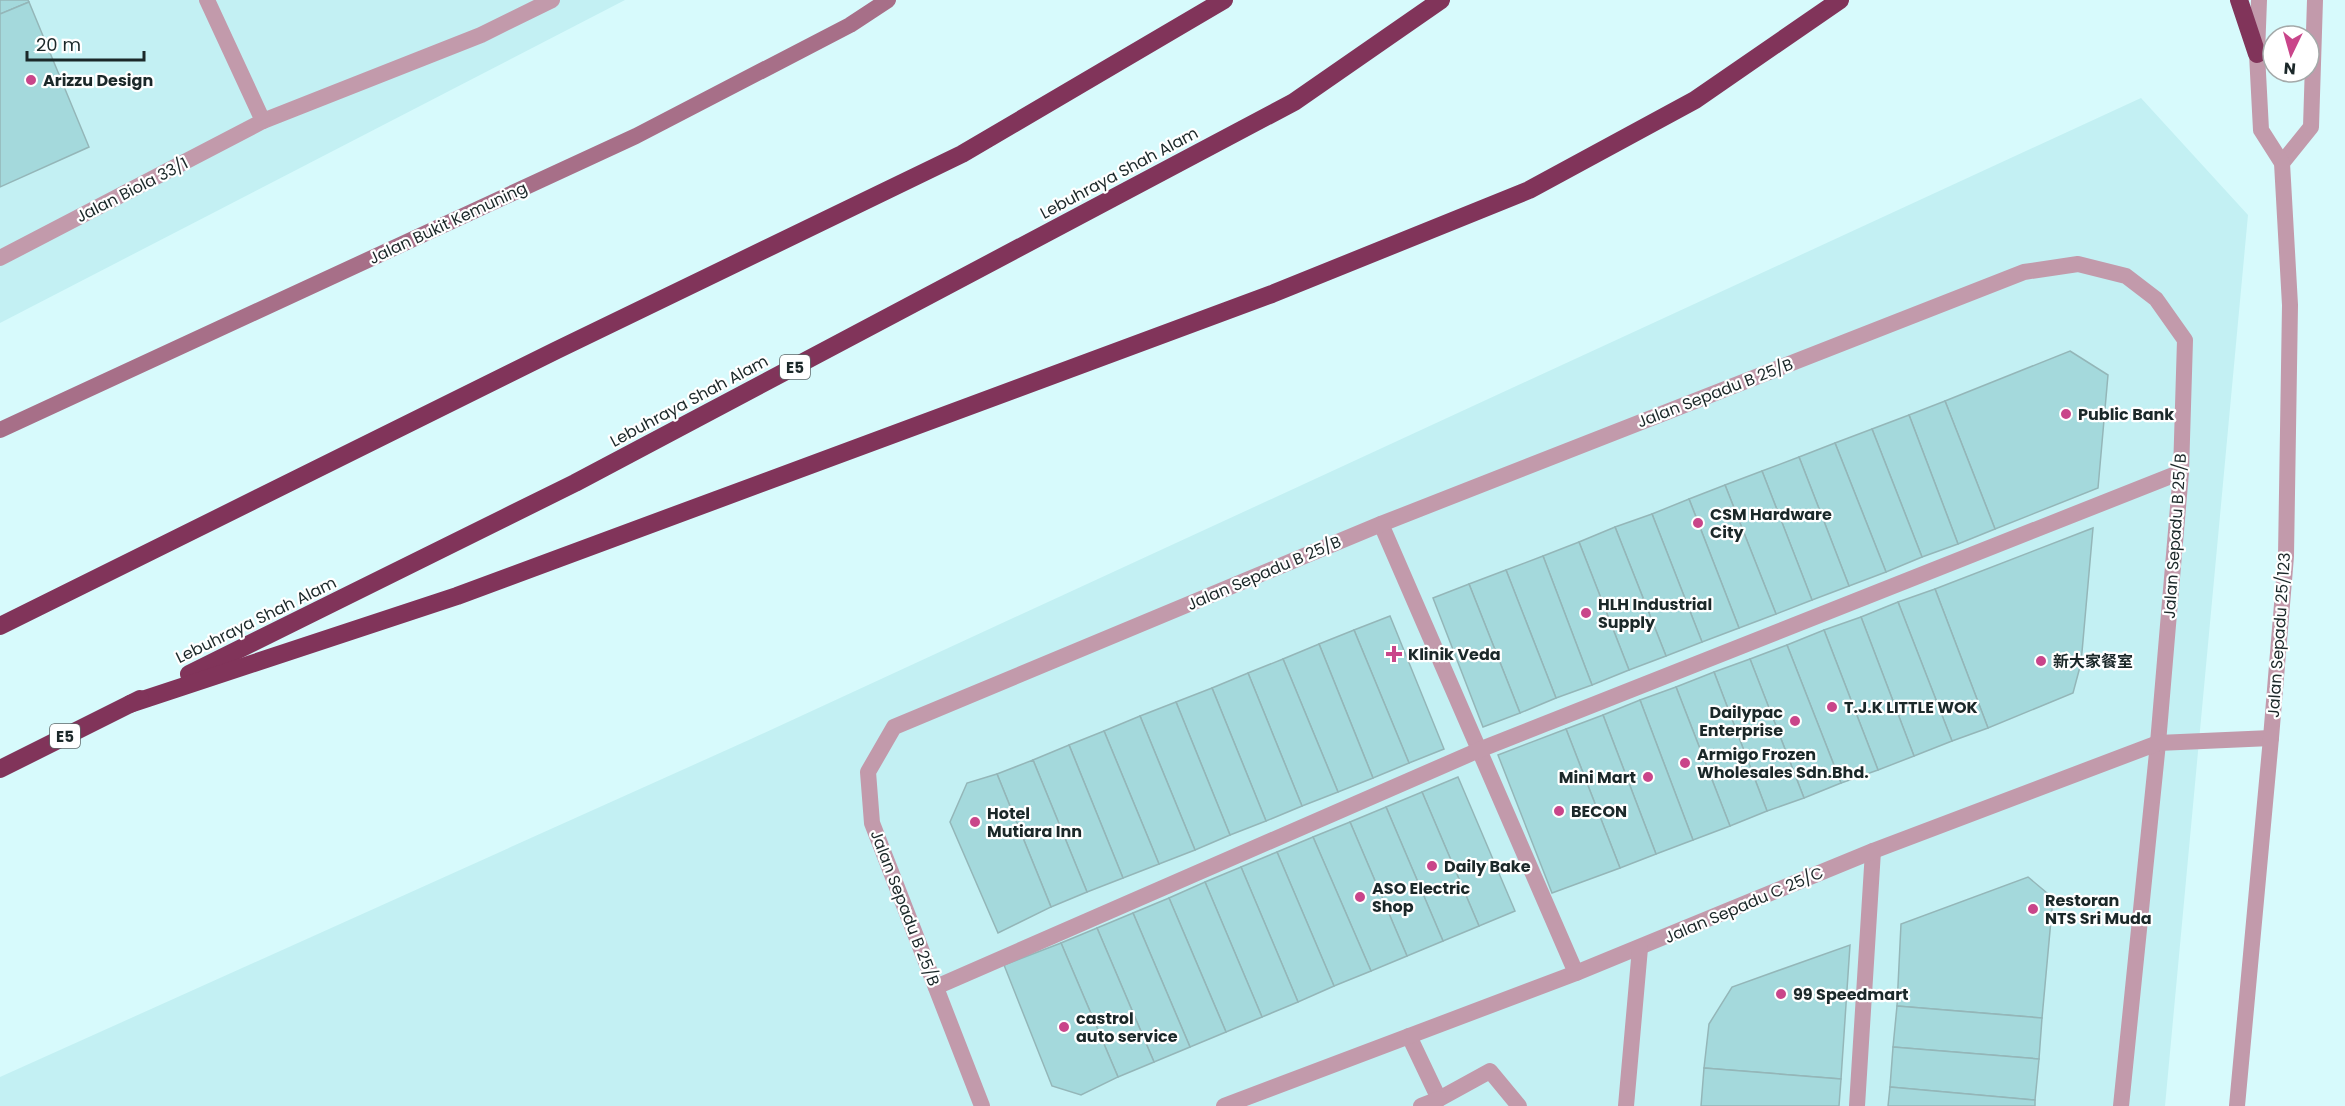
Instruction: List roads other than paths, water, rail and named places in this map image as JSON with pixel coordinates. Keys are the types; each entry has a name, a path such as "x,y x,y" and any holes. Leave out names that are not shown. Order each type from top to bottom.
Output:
{"highway":[{"path":"0,626 557,350 962,154 1224,0"},
{"name":"Lebuhraya Shah Alam","path":"0,769 575,483 1294,102 1441,0"},
{"path":"130,704 457,596 1272,294 1529,190 1695,100 1840,0"},
{"path":"2239,0 2257,54"}],"main road":[{"name":"Jalan Bukit Kemuning","path":"0,430 636,136 850,25 888,0"}],"street":[{"path":"207,0 263,121"},
{"name":"Jalan Biola 33/1","path":"0,258 263,121 482,35 552,0"},
{"name":"Jalan Sepadu 25/123","path":"2237,1106 2286,556 2290,305 2282,163 2261,130 2257,54 2259,0"},
{"path":"2282,163 2310,127 2315,0"},
{"name":"Jalan Sepadu B 25/B","path":"982,1106 872,823 868,772 894,727 1382,524 2024,272 2078,264 2126,276 2156,299 2185,340 2181,472 2121,1106"},
{"path":"936,987 1479,750 2181,472"},
{"path":"1382,524 1576,973"},
{"name":"Jalan Sepadu C 25/C","path":"1224,1106 1576,973 1873,851 2157,743 2271,738"},
{"path":"1857,1106 1873,851"},
{"path":"1626,1106 1640,948"},
{"path":"1409,1036 1439,1099"},
{"path":"1421,1106 1439,1099 1490,1071 1519,1106"}],"place":[{"name":"Arizzu Design","path":"31,80"},
{"name":"Public Bank","path":"2066,414"},
{"name":"CSM Hardware City","path":"1698,523"},
{"name":"HLH Industrial Supply","path":"1586,613"},
{"name":"Klinik Veda","path":"1394,654"},
{"name":"新大家餐室","path":"2041,661"},
{"name":"T.J.K LITTLE WOK","path":"1832,707"},
{"name":"Dailypac Enterprise","path":"1795,721"},
{"name":"Armigo Frozen Wholesales Sdn.Bhd.","path":"1685,763"},
{"name":"Mini Mart","path":"1648,777"},
{"name":"BECON","path":"1559,811"},
{"name":"Hotel Mutiara Inn","path":"975,822"},
{"name":"Daily Bake","path":"1432,866"},
{"name":"ASO Electric Shop","path":"1360,897"},
{"name":"Restoran NTS Sri Muda","path":"2033,909"},
{"name":"99 Speedmart","path":"1781,994"},
{"name":"castrol auto service","path":"1064,1027"}]}
